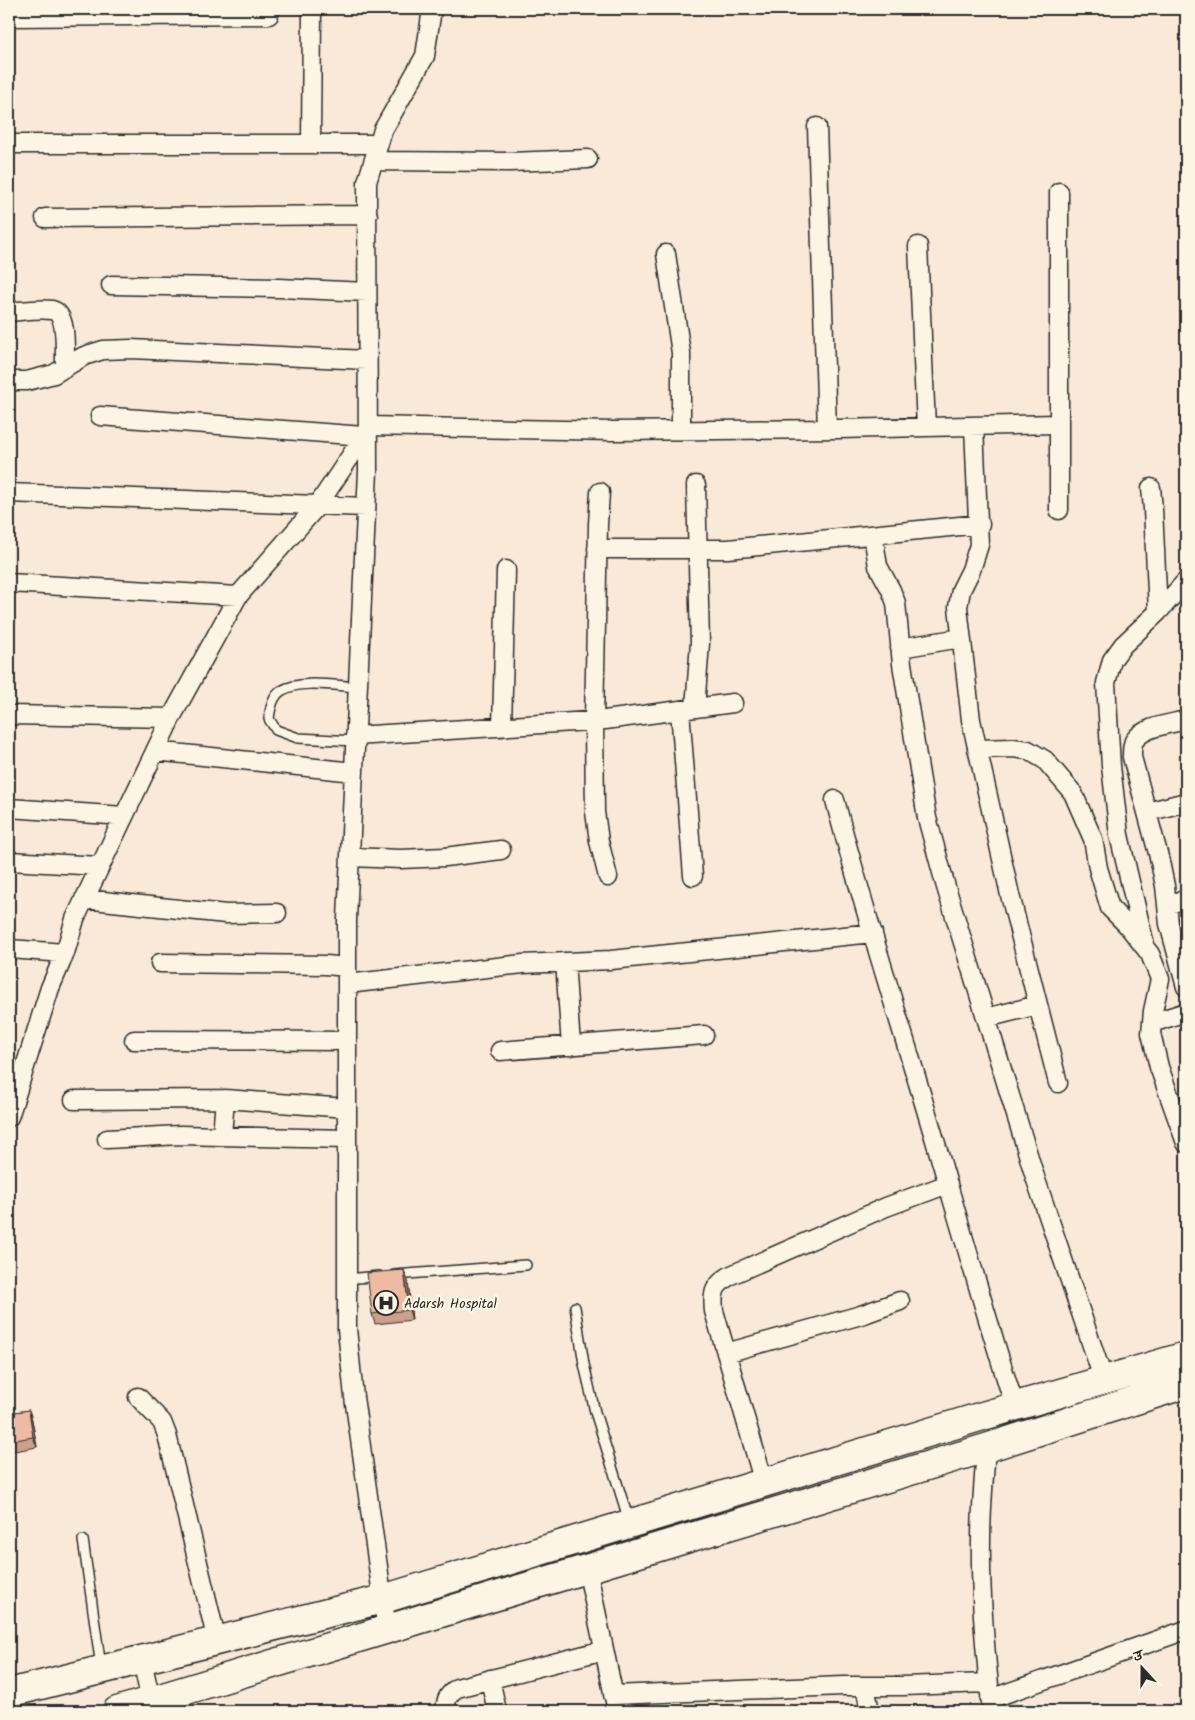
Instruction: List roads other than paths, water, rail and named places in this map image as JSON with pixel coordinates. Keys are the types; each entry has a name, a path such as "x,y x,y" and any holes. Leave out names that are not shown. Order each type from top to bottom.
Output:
{"main road":[{"path":"9,1693 383,1599 1186,1356"},
{"path":"117,1711 152,1707 387,1630 986,1448 1186,1384"}],"street":[{"path":"311,144 312,9"},
{"path":"387,1630 354,1397 347,1329 347,976 350,857 366,507 368,360 367,182 383,130 425,56 432,9"},
{"path":"9,17 213,12 269,15"},
{"path":"817,128 827,429"},
{"path":"9,144 311,144 376,152 510,162 588,159"},
{"path":"1058,192 1058,510"},
{"path":"44,218 368,215"},
{"path":"918,246 926,427"},
{"path":"666,254 681,353 681,430"},
{"path":"110,285 279,288 367,292"},
{"path":"9,312 44,310 54,311 61,316 64,328 64,368"},
{"path":"9,381 27,381 54,374 84,356 103,350 131,349 368,360"},
{"path":"100,416 366,430 612,431 1059,424"},
{"path":"974,426 980,524 979,545 971,570 961,590 958,606 971,720 1010,894 1058,1083"},
{"path":"9,1117 50,988 65,953 75,919 171,718 238,596 318,505 366,430"},
{"path":"693,876 688,709 700,644 696,485"},
{"path":"1151,488 1158,612"},
{"path":"600,492 597,549 594,721 595,812 599,841 608,877"},
{"path":"9,493 366,507"},
{"path":"597,549 728,549 980,524"},
{"path":"873,535 878,566 896,603 900,648 926,818 1036,1177 1104,1381"},
{"path":"502,726 506,570"},
{"path":"1146,949 1119,835 1111,766 1106,683 1112,660 1123,645 1158,612 1186,581"},
{"path":"9,583 238,596"},
{"path":"900,648 961,638"},
{"path":"355,738 502,726 594,721 733,703"},
{"path":"9,715 171,718"},
{"path":"1186,720 1152,729 1141,735 1133,742 1132,757 1159,857 1170,924 1186,987"},
{"path":"977,749 1013,748 1028,750 1045,760 1073,792 1093,839 1098,868 1110,908 1128,926 1146,949 1155,964 1160,979 1151,1033 1160,1067 1181,1112 1186,1143"},
{"path":"155,751 354,772"},
{"path":"835,800 979,1294 1015,1407"},
{"path":"1147,812 1186,802"},
{"path":"9,808 124,816"},
{"path":"350,857 401,859 445,857 501,850"},
{"path":"9,861 100,866"},
{"path":"84,899 226,914 277,914"},
{"path":"1167,905 1186,899"},
{"path":"160,963 307,964 347,976 523,964 620,960 873,933"},
{"path":"9,949 65,953"},
{"path":"566,962 571,1046"},
{"path":"986,1018 1038,1004"},
{"path":"1152,1023 1186,1012"},
{"path":"500,1051 704,1035"},
{"path":"134,1040 347,1041"},
{"path":"74,1100 225,1099 347,1108"},
{"path":"222,1135 225,1099"},
{"path":"107,1139 180,1135 347,1138"},
{"path":"764,1483 714,1311 712,1298 718,1283 731,1275 886,1206 948,1184"},
{"path":"726,1353 861,1315 900,1301"},
{"path":"138,1396 162,1422 167,1434 217,1641"},
{"path":"986,1448 981,1539 982,1597 990,1698"},
{"path":"587,1568 615,1703 842,1686 865,1686 990,1698 1186,1630"},
{"path":"445,1711 446,1699 449,1693 457,1688 604,1650"},
{"path":"142,1660 152,1707"},
{"path":"490,1678 497,1711"},
{"path":"865,1686 870,1711"}],"lane":[{"path":"355,738 298,738 276,730 269,719 272,704 280,692 314,684 358,687"},
{"path":"347,1279 526,1265"},
{"path":"576,1307 584,1364 595,1412 630,1524"},
{"path":"83,1540 101,1670"}],"place":[{"name":"Adarsh Hospital","path":"386,1303"}]}
